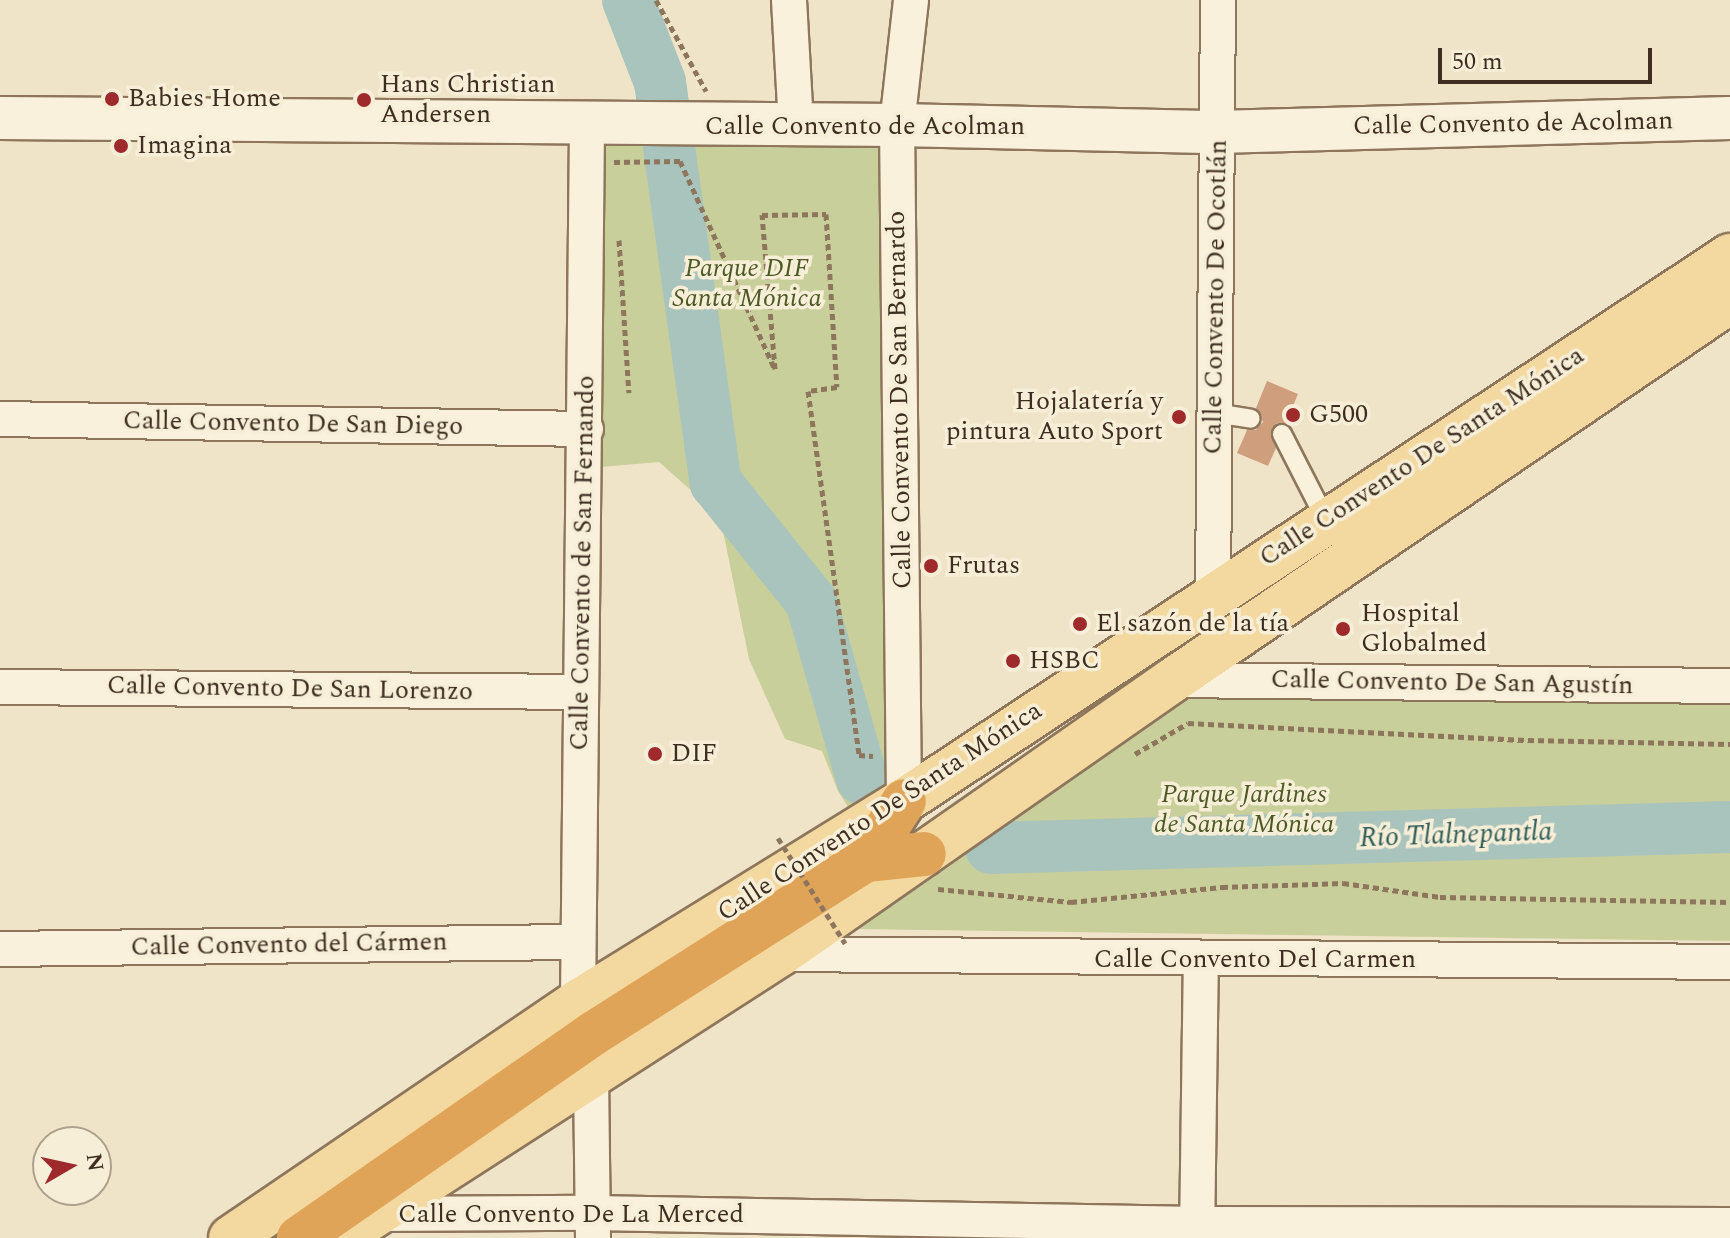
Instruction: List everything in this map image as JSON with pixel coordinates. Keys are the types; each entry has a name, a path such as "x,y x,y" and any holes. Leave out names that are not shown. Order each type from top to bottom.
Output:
{"highway":[{"path":"299,1238 588,1036 866,860 904,801"},
{"path":"866,860 924,871"}],"main road":[{"name":"Calle Convento De Santa Mónica","path":"355,1226 588,1036 904,801 1213,594 1730,256"},
{"name":"Calle Convento De Santa Mónica","path":"231,1238 588,1036 780,954 924,871 1173,680 1730,301"}],"street":[{"path":"789,0 796,125"},
{"name":"Calle Convento De San Bernardo","path":"904,801 897,125 911,0"},
{"name":"Calle Convento De Ocotlán","path":"1213,594 1218,0"},
{"name":"Calle Convento de Acolman","path":"0,118 587,123 624,143 725,126 897,125 1217,132 1730,118"},
{"name":"Calle Convento de San Fernando","path":"587,123 586,429 577,942 588,1036 593,1225"},
{"name":"Calle Convento De San Diego","path":"0,419 586,429"},
{"name":"Calle Convento De San Agustín","path":"1173,680 1730,686"},
{"name":"Calle Convento De San Lorenzo","path":"0,687 580,692"},
{"name":"Calle Convento del Cármen","path":"0,949 577,942"},
{"name":"Calle Convento Del Carmen","path":"780,954 1201,960 1730,962"},
{"path":"1197,1231 1201,960"},
{"name":"Calle Convento De La Merced","path":"355,1226 593,1225 1197,1231 1730,1225"}],"lane":[{"path":"1215,413 1251,419"},
{"path":"1282,434 1326,520"}],"path":[{"path":"656,0 725,126"},
{"path":"615,177 624,143 680,161 696,161"},
{"path":"680,161 775,369 762,215 826,214 837,387 808,391 859,755 873,759 873,743"},
{"path":"618,224 629,393"},
{"path":"1121,762 1188,723 1528,740 1730,744"},
{"path":"778,838 845,943"},
{"path":"924,871 1071,902 1222,887 1343,883 1440,897 1730,902"}],"green space":[{"name":"Parque DIF Santa Mónica","path":"897,125 893,771 880,796 850,810 838,791 822,751 785,739 749,659 720,516 659,462 601,467 600,146"},
{"name":"Parque Jardines de Santa Mónica","path":"1178,684 1730,701 1730,941 852,929"}],"building":[{"path":"1267,381 1298,394 1286,423 1277,423 1272,428 1276,448 1268,466 1237,453 1247,430 1256,430 1263,422 1256,408"}],"waterway":[{"name":"Río Tlalnepantla","path":"628,0 660,82 716,483 811,601 862,779"},
{"name":"Río Tlalnepantla","path":"991,848 1730,827"}],"place":[{"name":"Babies Home","path":"112,99"},
{"name":"Hans Christian Andersen","path":"364,100"},
{"name":"Imagina","path":"121,146"},
{"name":"G500","path":"1293,415"},
{"name":"Hojalatería y pintura Auto Sport","path":"1179,417"},
{"name":"Frutas","path":"931,566"},
{"name":"El sazón de la tía","path":"1080,624"},
{"name":"Hospital Globalmed","path":"1343,629"},
{"name":"HSBC","path":"1013,661"},
{"name":"DIF","path":"655,754"}]}
